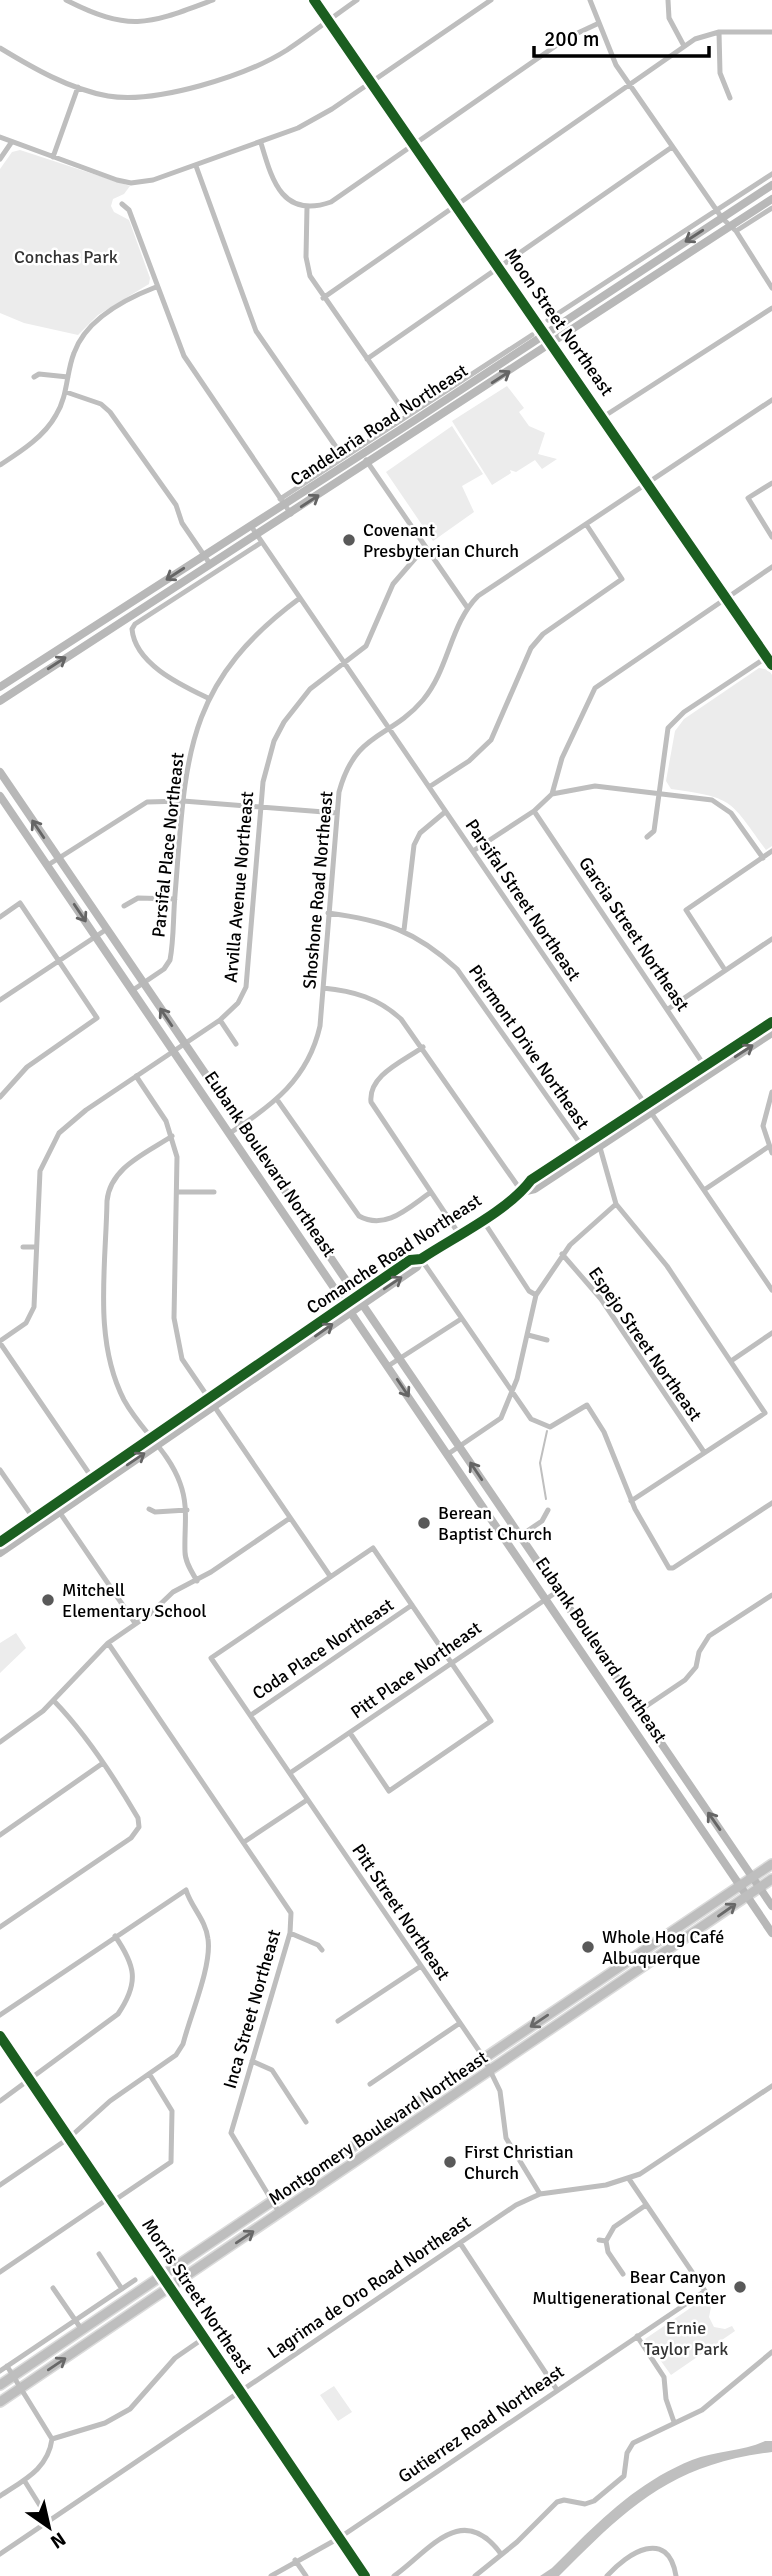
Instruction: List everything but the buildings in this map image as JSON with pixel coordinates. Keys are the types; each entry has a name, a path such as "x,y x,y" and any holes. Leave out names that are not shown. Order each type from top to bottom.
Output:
{"main road":[{"name":"Moon Street Northeast","path":"314,0 769,661"},
{"name":"Candelaria Road Northeast","path":"0,687 251,526 282,502 547,335 719,214 772,185"},
{"name":"Candelaria Road Northeast","path":"0,701 210,564 259,538 291,514 733,229 772,199"},
{"name":"Eubank Boulevard Northeast","path":"0,772 772,1906"},
{"name":"Eubank Boulevard Northeast","path":"0,796 772,1933"},
{"name":"Comanche Road Northeast","path":"95,1482 150,1438 210,1403 351,1311 360,1300 410,1260 421,1259 482,1219 522,1192 531,1180 585,1151 600,1147 772,1022"},
{"name":"Comanche Road Northeast","path":"708,1070 772,1033"},
{"name":"Comanche Road Northeast","path":"585,1151 595,1138 649,1110"},
{"name":"Comanche Road Northeast","path":"0,1553 57,1508 159,1444 345,1303 360,1300"},
{"name":"Comanche Road Northeast","path":"0,1542 36,1523"},
{"name":"Montgomery Boulevard Northeast","path":"0,2385 772,1864"},
{"name":"Montgomery Boulevard Northeast","path":"0,2402 772,1879"},
{"name":"Morris Street Northeast","path":"0,2036 365,2576"}],"street":[{"path":"66,0 125,22 144,23 213,0"},
{"path":"0,48 38,71 78,87 124,98 170,95 262,63 357,0"},
{"path":"0,137 53,158 131,183 153,180 298,128 491,0"},
{"path":"590,0 597,24 616,65 772,288"},
{"path":"668,0 669,18 684,46"},
{"path":"261,143 277,189 284,197 307,207 331,202 567,38 597,24"},
{"path":"719,32 720,73 730,98"},
{"path":"323,298 684,46 706,34 772,32"},
{"path":"53,158 78,87"},
{"path":"0,159 11,143"},
{"path":"367,359 672,147"},
{"path":"195,166 256,331 343,457"},
{"path":"548,320 719,214 772,174"},
{"path":"122,204 129,210 175,337 197,379 291,514"},
{"path":"307,207 306,257 310,276 407,416"},
{"path":"733,229 772,208"},
{"path":"0,465 49,426 66,392 74,352 85,332 121,303 156,287"},
{"path":"603,417 772,308"},
{"path":"282,502 343,457 531,335"},
{"path":"34,377 39,374 68,377"},
{"path":"66,392 101,404 110,412 176,505 182,523 210,564"},
{"name":"Shoshone Road Northeast","path":"230,1133 278,1101 300,1076 316,1045 339,792 353,756 365,742 411,711 432,686 467,607 492,586 772,400"},
{"path":"362,454 467,607"},
{"path":"772,483 748,498 772,537"},
{"path":"429,787 469,761 491,740 531,648 543,634 622,579 586,523"},
{"name":"Parsifal Street Northeast","path":"251,526 772,1290"},
{"path":"208,698 161,671 135,641 132,629 135,624 259,538"},
{"name":"Arvilla Avenue Northeast","path":"0,1342 32,1314 40,1171 47,1153 71,1122 220,1020 238,1003 246,986 261,806 268,758 284,722 310,689 366,646 393,584 425,547"},
{"path":"472,851 534,811 552,794 562,758 595,688 772,567"},
{"name":"Parsifal Place Northeast","path":"133,990 164,969 170,960 189,754 208,698 224,670 250,639 300,598"},
{"path":"648,837 654,831 665,737 674,720 769,661"},
{"path":"552,794 595,786 719,803 731,813 763,858"},
{"path":"48,865 147,802 183,801 337,813"},
{"path":"404,930 414,845 420,833 446,811"},
{"name":"Garcia Street Northeast","path":"534,811 708,1070"},
{"path":"725,970 686,910 772,851"},
{"path":"124,906 138,898 175,899"},
{"path":"0,917 20,904 97,1018 27,1067 0,1097"},
{"name":"Piermont Drive Northeast","path":"328,913 363,917 404,930 438,952 457,969 585,1151"},
{"path":"0,1000 107,929"},
{"path":"668,1009 772,939"},
{"path":"323,988 358,993 385,1005 401,1019 522,1192"},
{"path":"220,1020 236,1044"},
{"path":"423,1048 378,1078 370,1096 374,1108 459,1234"},
{"path":"136,1076 157,1105 172,1136 178,1167 175,1332 186,1367 331,1576 373,1548 491,1721 389,1791 350,1733"},
{"path":"704,1190 770,1150 763,1126 772,1092"},
{"path":"278,1101 359,1216 373,1222 387,1221 431,1192"},
{"path":"172,1136 118,1172 111,1181 107,1200 105,1332 108,1357 125,1402 150,1438 159,1444 174,1468 187,1510 185,1553 197,1581"},
{"name":"Piermont Drive Northeast","path":"595,1138 616,1204 667,1266 765,1413 704,1452"},
{"path":"178,1192 214,1192"},
{"path":"448,1454 501,1418 511,1395 536,1295 562,1254 616,1204"},
{"path":"482,1219 529,1291 536,1295"},
{"path":"23,1247 36,1247"},
{"name":"Espejo Street Northeast","path":"562,1254 601,1299 704,1452"},
{"path":"421,1259 526,1415 543,1426 558,1424 587,1405 604,1433 631,1501 654,1539 661,1558 673,1568 772,1503"},
{"path":"388,1366 461,1319"},
{"path":"731,1361 772,1333"},
{"path":"528,1335 547,1340"},
{"path":"0,1342 95,1482"},
{"path":"631,1501 704,1452"},
{"path":"0,1470 36,1523"},
{"path":"57,1508 135,1623"},
{"path":"149,1509 155,1512 187,1510"},
{"path":"520,1536 542,1521 548,1510"},
{"path":"0,1742 54,1701 108,1643 173,1592 197,1581 290,1518"},
{"name":"Pitt Street Northeast","path":"331,1576 211,1658 491,2070 500,2091 506,2138 540,2194"},
{"name":"Pitt Place Northeast","path":"290,1773 558,1591"},
{"path":"639,1711 685,1680 696,1667 699,1652 709,1636 772,1595"},
{"name":"Coda Place Northeast","path":"251,1715 412,1605"},
{"name":"Inca Street Northeast","path":"108,1643 289,1907 292,1923 290,1933 231,2133 280,2214"},
{"path":"0,1927 131,1838 139,1827 138,1818 103,1763 77,1726 54,1701"},
{"path":"0,1835 103,1763"},
{"path":"244,1842 307,1800"},
{"path":"0,2015 186,1890 203,1921 209,1940 180,2050 172,2060 110,2101 69,2138 0,2185"},
{"path":"290,1933 318,1945 322,1950"},
{"path":"0,2101 30,2081 79,2040 118,2014 125,2004 134,1970 131,1960 115,1936"},
{"path":"338,2021 421,1966"},
{"path":"370,2084 460,2023"},
{"path":"252,2061 272,2070 306,2122"},
{"path":"0,2272 170,2162 172,2111 150,2075"},
{"name":"Lagrima de Oro Road Northeast","path":"0,2554 516,2205 540,2194 629,2179 772,2086"},
{"path":"623,2274 603,2241 614,2227 646,2205 629,2179"},
{"name":"Gutierrez Road Northeast","path":"271,2576 295,2560 339,2538 705,2291 646,2205"},
{"path":"460,2244 558,2389"},
{"path":"99,2254 122,2289"},
{"path":"0,2370 135,2280"},
{"path":"53,2288 82,2330"},
{"path":"637,2336 664,2377 666,2399 674,2422"},
{"path":"52,2439 105,2423 130,2409 179,2354 204,2338"},
{"path":"475,2576 557,2502 566,2500 584,2504 594,2501 624,2476 627,2453 633,2443 702,2410 772,2352"},
{"path":"0,2496 47,2461 52,2439 8,2366"},
{"path":"24,2480 49,2520"},
{"path":"394,2576 420,2552 456,2532 482,2536 501,2554"},
{"path":"607,2576 631,2553 648,2548 668,2557 677,2576"},
{"path":"295,2560 306,2576"}],"green space":[{"name":"Conchas Park","path":"20,150 130,186 124,194 113,199 111,206 114,212 129,220 150,278 149,284 98,315 78,335 24,323 0,313 0,169 12,152"},
{"path":"507,386 524,408 519,412 529,426 545,433 538,454 557,459 542,469 535,460 516,472 510,470 511,473 492,485 452,421"},
{"path":"452,426 483,474 462,486 474,512 433,541 386,472"},
{"path":"759,668 769,670 772,675 772,846 766,850 744,820 728,804 707,795 671,789 666,781 675,731 684,719"},
{"path":"16,1633 26,1648 0,1673 0,1643"},
{"name":"Ernie Taylor Park","path":"705,2298 711,2307 709,2317 714,2327 725,2329 732,2326 735,2331 671,2375 645,2339"},
{"path":"334,2386 352,2412 338,2421 320,2395"}],"shaded area":[{"path":"772,2441 772,2452 737,2458 678,2479 630,2510 559,2576 540,2576 552,2568 617,2506 671,2469 692,2460"}],"waterway":[{"path":"546,1499 540,1463 547,1431"}],"cycle path":[{"path":"314,0 772,665"},
{"path":"0,1542 410,1260 421,1259 480,1223 509,1202 531,1180 772,1022"},
{"path":"0,2036 365,2576"}],"place":[{"name":"Covenant Presbyterian Church","path":"349,540"},
{"name":"Berean Baptist Church","path":"424,1523"},
{"name":"Mitchell Elementary School","path":"48,1600"},
{"name":"Whole Hog Café Albuquerque","path":"588,1947"},
{"name":"First Christian Church","path":"450,2162"},
{"name":"Bear Canyon Multigenerational Center","path":"740,2287"}]}
